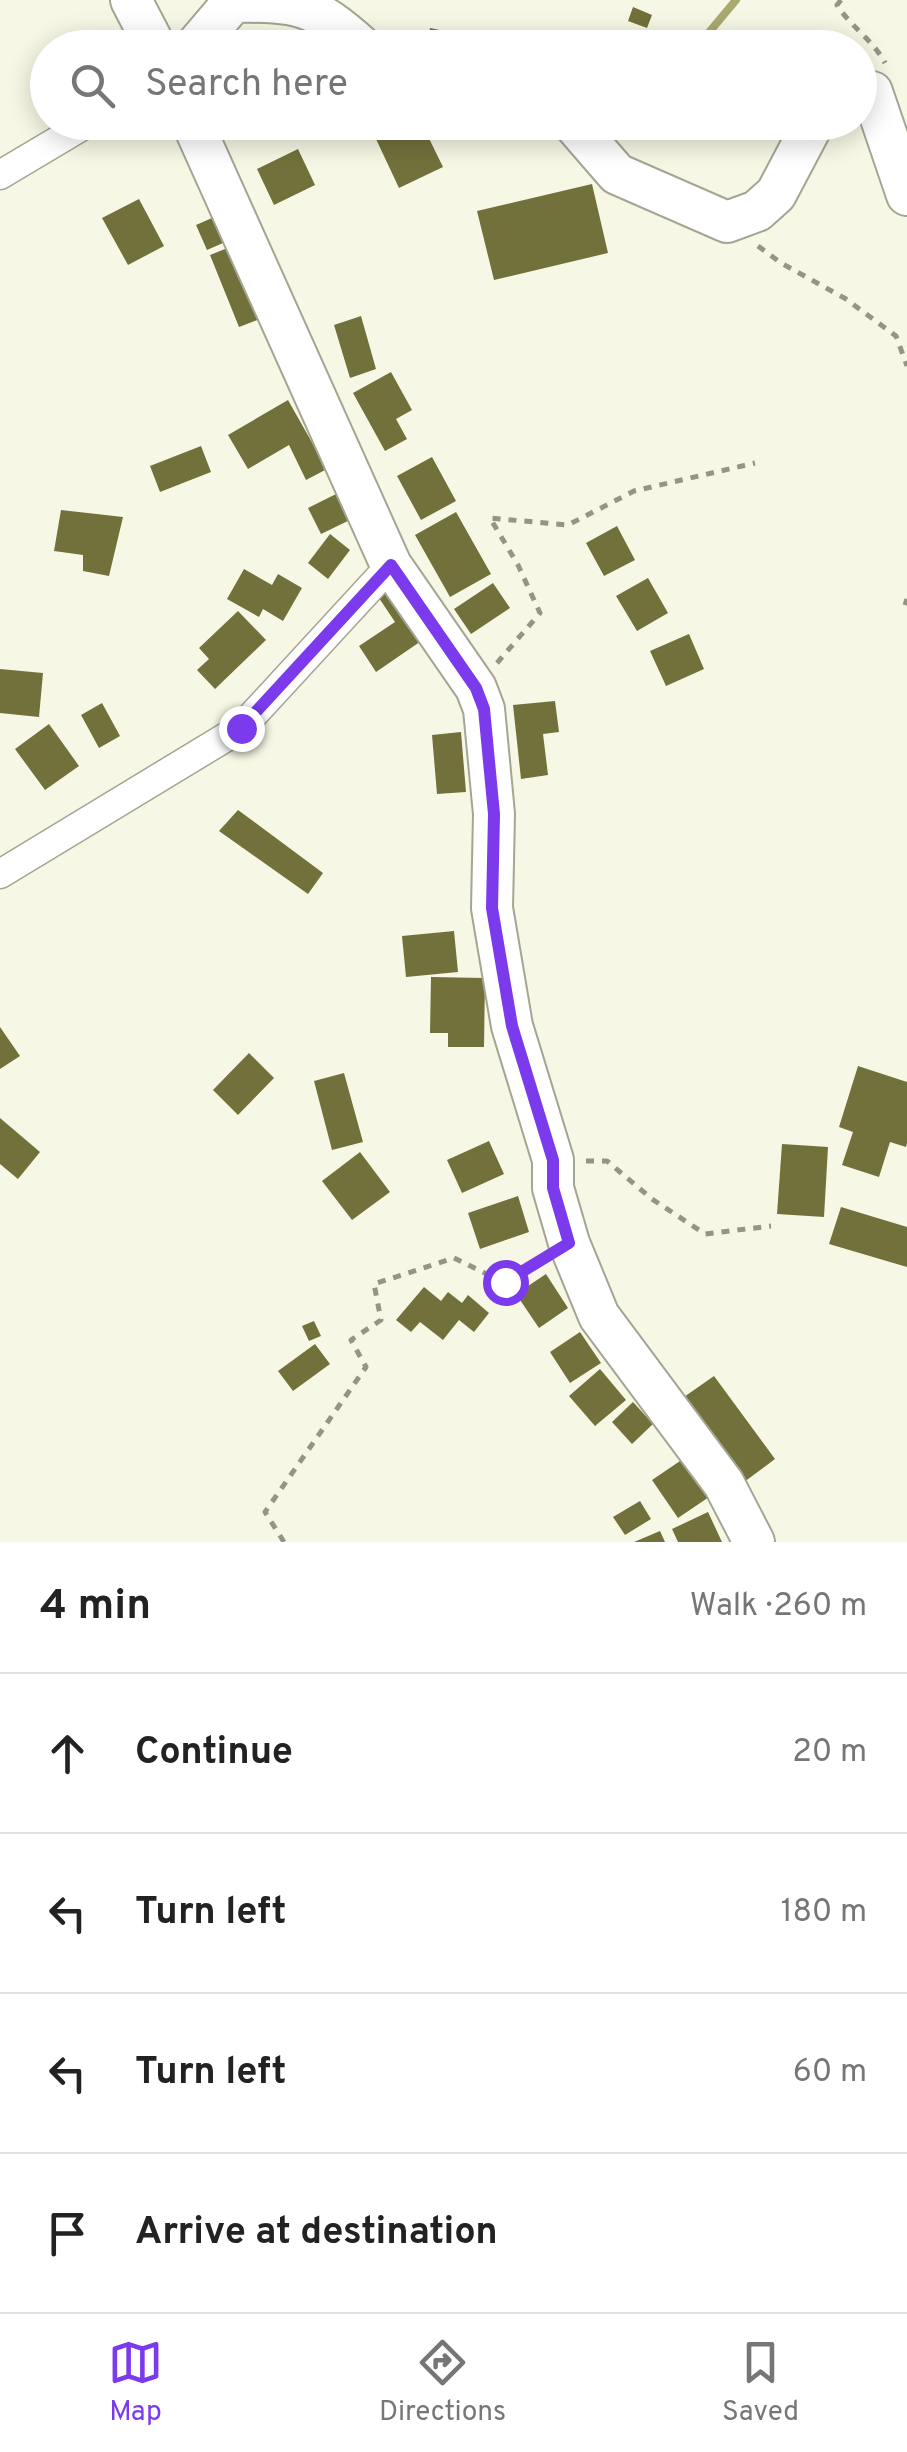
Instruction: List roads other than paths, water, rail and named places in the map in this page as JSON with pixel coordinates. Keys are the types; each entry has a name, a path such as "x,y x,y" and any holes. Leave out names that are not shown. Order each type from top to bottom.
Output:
{"main road":[{"path":"131,0 147,30"},
{"path":"209,30 232,2 284,1 328,16 343,30"},
{"path":"877,119 907,196"},
{"path":"200,140 391,565 476,688 484,709 494,814 492,908 512,1026 553,1160 553,1188 569,1243 599,1316 724,1484 754,1542"},
{"path":"588,140 617,174 727,222 756,211 776,194 804,140"}],"street":[{"path":"0,175 59,140"},
{"path":"0,874 241,728 391,565"}],"waterway":[{"path":"711,30 736,0"}]}
